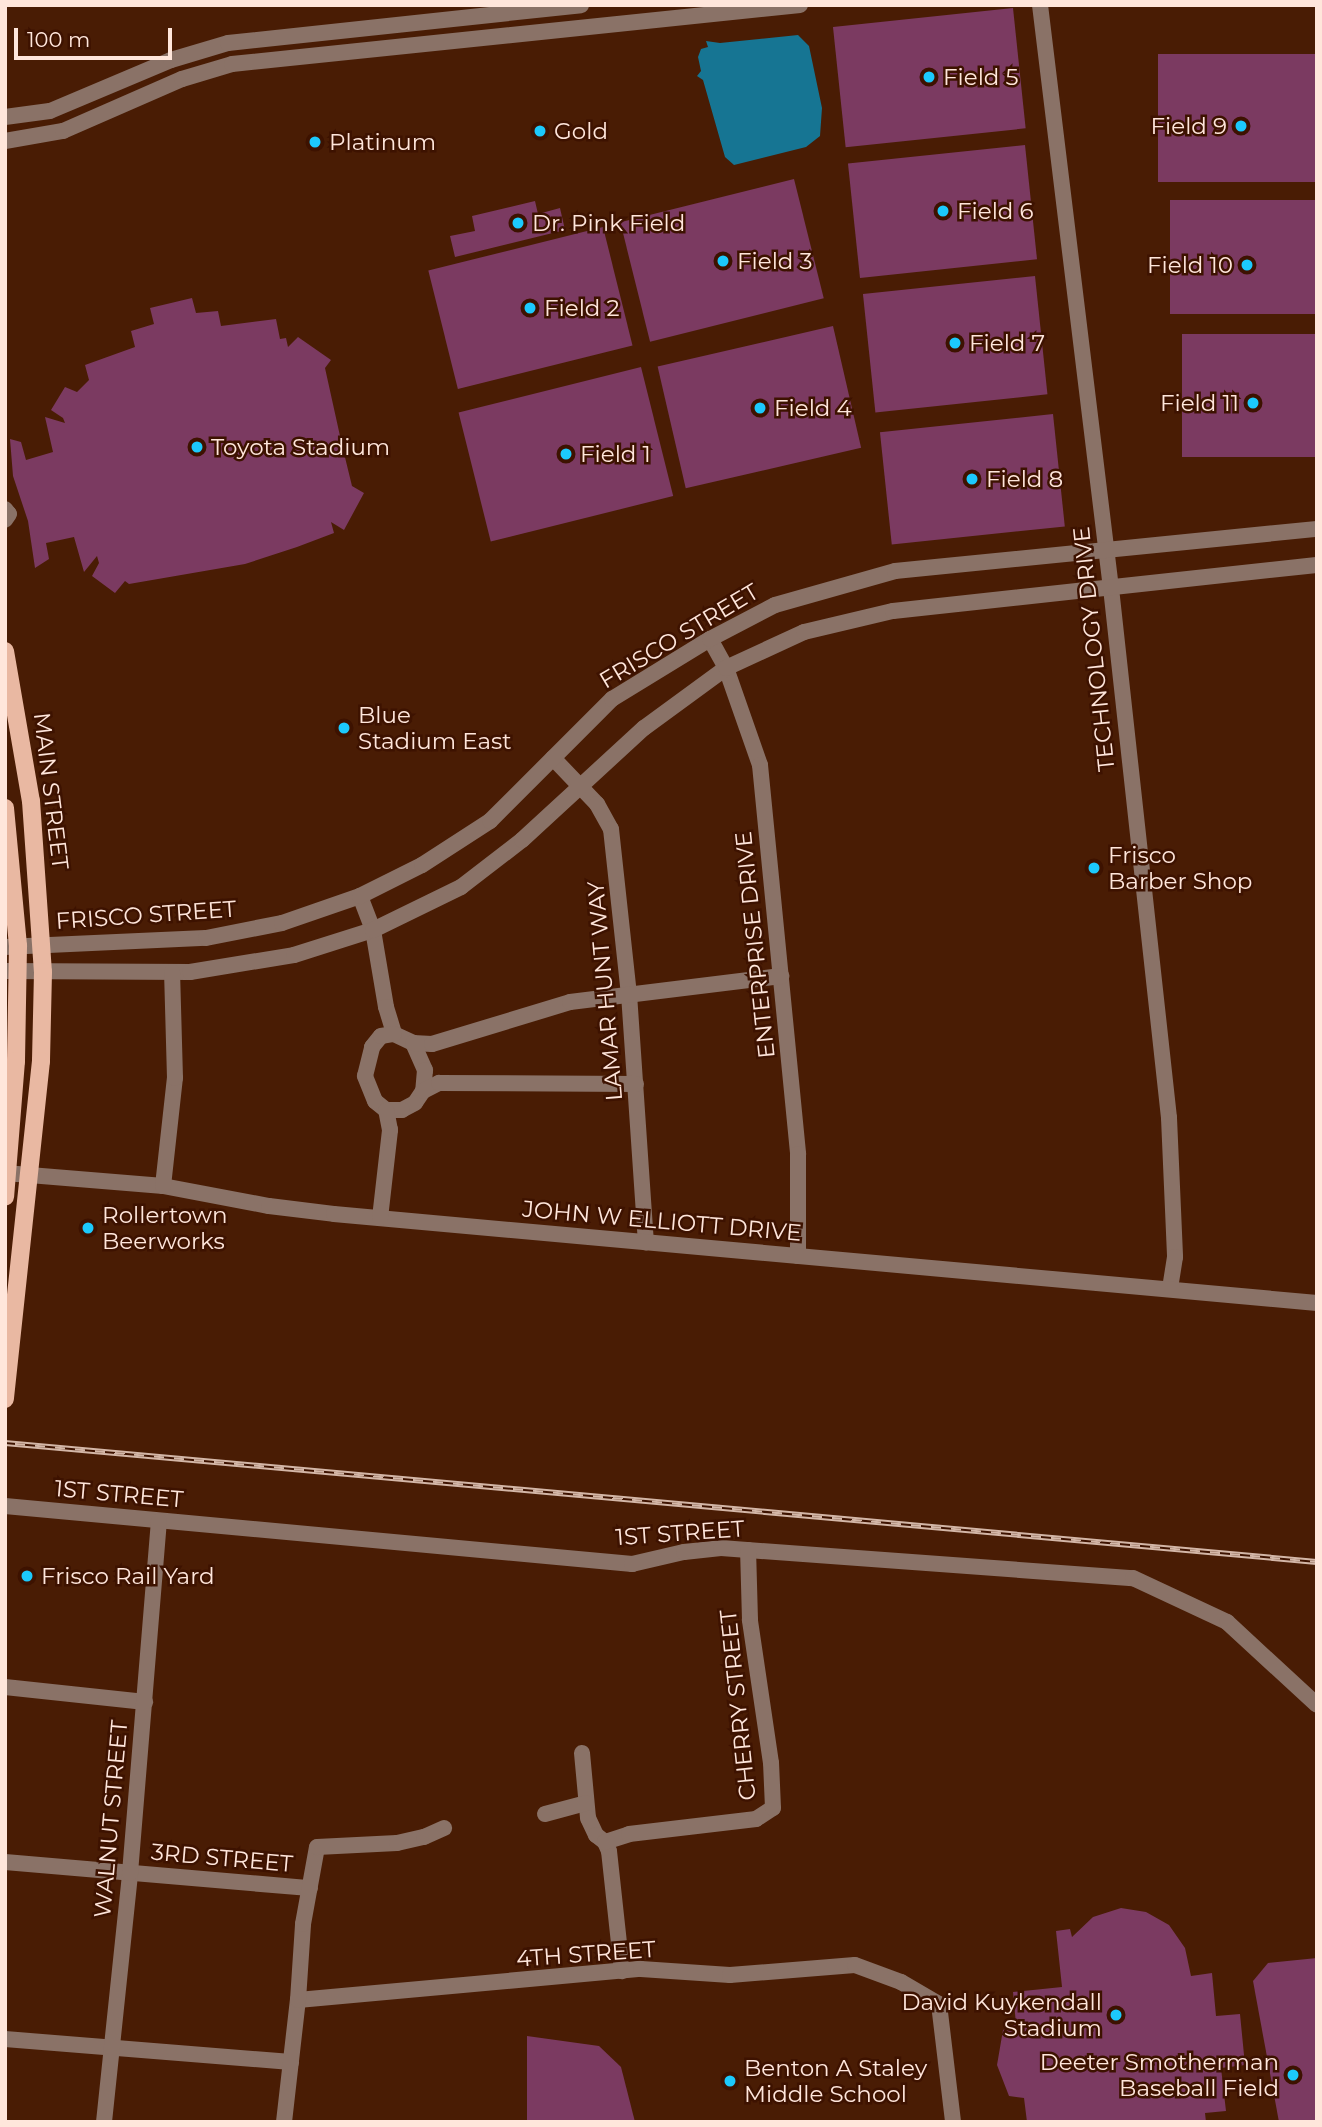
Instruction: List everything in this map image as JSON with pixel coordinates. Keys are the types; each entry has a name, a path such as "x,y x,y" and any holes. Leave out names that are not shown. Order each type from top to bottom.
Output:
{"main road":[{"name":"MAIN STREET","path":"5,651 31,801 43,972 41,1061 5,1399"},
{"name":"MAIN STREET","path":"5,808 16,1060 5,1197"}],"street":[{"path":"5,117 50,111 171,60 229,43 581,5"},
{"path":"5,141 63,131 182,79 232,64 800,5"},
{"name":"TECHNOLOGY DRIVE","path":"1040,5 1107,552 1170,1131 1175,1257 1170,1289"},
{"name":"FRISCO STREET","path":"12,946 206,938 282,923 360,896 422,865 489,821 612,699 710,639 775,605 895,571 1317,529"},
{"path":"12,971 172,972 294,955 373,930 461,887 522,840 645,728 726,668 804,632 893,611 1317,565"},
{"name":"ENTERPRISE DRIVE","path":"710,639 726,668 760,765 798,1154 798,1256"},
{"name":"LAMAR HUNT WAY","path":"553,758 597,804 611,829 629,994 646,1242"},
{"path":"360,896 373,930 386,1007 387,1035"},
{"path":"163,1186 175,1078 172,972"},
{"path":"424,1091 420,1057 432,1044 570,1002 781,976"},
{"path":"387,1035 420,1057 439,1083"},
{"path":"387,1035 372,1047 365,1076 369,1092 394,1110"},
{"path":"394,1110 415,1103 424,1091 439,1083 636,1084"},
{"path":"380,1218 394,1110"},
{"name":"JOHN W ELLIOTT DRIVE","path":"6,1173 163,1186 269,1206 380,1218 1317,1303"},
{"name":"1ST STREET","path":"5,1506 632,1564 684,1552 748,1549 1133,1578 1227,1622 1317,1705"},
{"name":"WALNUT STREET","path":"104,2122 130,1873 159,1521"},
{"name":"CHERRY STREET","path":"605,1842 629,1834 756,1819 773,1808 771,1763 750,1620 748,1549"},
{"path":"5,1687 145,1702"},
{"path":"582,1753 588,1818 596,1835 605,1842 613,1874 622,1971"},
{"path":"545,1815 586,1802"},
{"name":"3RD STREET","path":"5,1861 310,1888 317,1847 397,1843 424,1837 443,1828"},
{"path":"284,2122 298,2000 303,1924 310,1888"},
{"name":"4TH STREET","path":"298,2000 641,1969 730,1975 855,1965 876,1971 930,1996 939,2004 953,2122"},
{"path":"5,2039 290,2062"}],"shaded area":[{"name":"Field 5","path":"1013,8 1026,128 846,147 833,27"},
{"name":"Field 9","path":"1158,54 1317,54 1317,182 1158,182"},
{"name":"Field 6","path":"1025,145 1037,259 860,278 848,164"},
{"name":"Field 3","path":"794,179 824,298 650,342 620,222"},
{"name":"Field 10","path":"1170,200 1317,200 1317,314 1170,314"},
{"name":"Dr. Pink Field","path":"535,201 538,214 560,208 565,230 455,257 450,236 475,231 472,216"},
{"name":"Field 2","path":"603,227 633,345 458,389 428,271"},
{"name":"Field 7","path":"1035,276 1047,394 875,412 863,294"},
{"name":"Toyota Stadium","path":"192,298 196,313 218,311 221,326 276,319 280,339 286,338 288,347 298,337 331,360 325,368 352,486 364,493 344,530 331,522 334,533 297,547 245,564 129,584 125,581 115,593 92,576 99,563 97,556 84,572 74,537 46,543 49,559 35,568 28,521 13,476 10,439 21,442 26,460 53,452 45,417 65,423 63,418 51,410 65,387 77,392 89,380 85,365 135,347 131,331 154,324 150,308"},
{"name":"Field 4","path":"833,326 861,448 686,488 658,366"},
{"name":"Field 11","path":"1182,334 1317,334 1317,457 1182,457"},
{"name":"Field 1","path":"641,367 673,496 491,542 459,412"},
{"name":"Field 8","path":"1053,414 1065,526 892,545 880,432"},
{"name":"David Kuykendall Stadium","path":"1121,1908 1146,1912 1169,1925 1185,1948 1191,1976 1212,1973 1216,2016 1240,2014 1245,2065 1221,2068 1226,2111 1205,2113 1206,2122 1027,2122 1024,2098 1009,2096 997,2065 1003,2030 1016,2024 1013,1992 1062,1987 1056,1931 1070,1929 1072,1937 1093,1917"},
{"name":"Deeter Smotherman Baseball Field","path":"1317,1958 1317,2122 1279,2122 1253,1981 1268,1963"},
{"path":"527,2036 599,2046 621,2067 635,2122 527,2122"}],"water":[{"path":"798,35 809,46 822,108 820,136 806,147 734,165 725,157 703,80 697,76 701,71 698,57 701,49 708,47 706,41 720,43"}],"railway":[{"path":"5,1443 1317,1562"}],"place":[{"name":"Field 5","path":"929,77"},
{"name":"Field 9","path":"1241,126"},
{"name":"Gold","path":"540,131"},
{"name":"Platinum","path":"315,142"},
{"name":"Field 6","path":"943,211"},
{"name":"Dr. Pink Field","path":"518,223"},
{"name":"Field 3","path":"723,261"},
{"name":"Field 10","path":"1247,265"},
{"name":"Field 2","path":"530,308"},
{"name":"Field 7","path":"955,343"},
{"name":"Field 11","path":"1253,403"},
{"name":"Field 4","path":"760,408"},
{"name":"Toyota Stadium","path":"197,447"},
{"name":"Field 1","path":"566,454"},
{"name":"Field 8","path":"972,479"},
{"name":"Blue Stadium East","path":"344,728"},
{"name":"Frisco Barber Shop","path":"1094,868"},
{"name":"Rollertown Beerworks","path":"88,1228"},
{"name":"Frisco Rail Yard","path":"27,1576"},
{"name":"David Kuykendall Stadium","path":"1116,2015"},
{"name":"Deeter Smotherman Baseball Field","path":"1293,2075"},
{"name":"Benton A Staley Middle School","path":"730,2081"}]}
